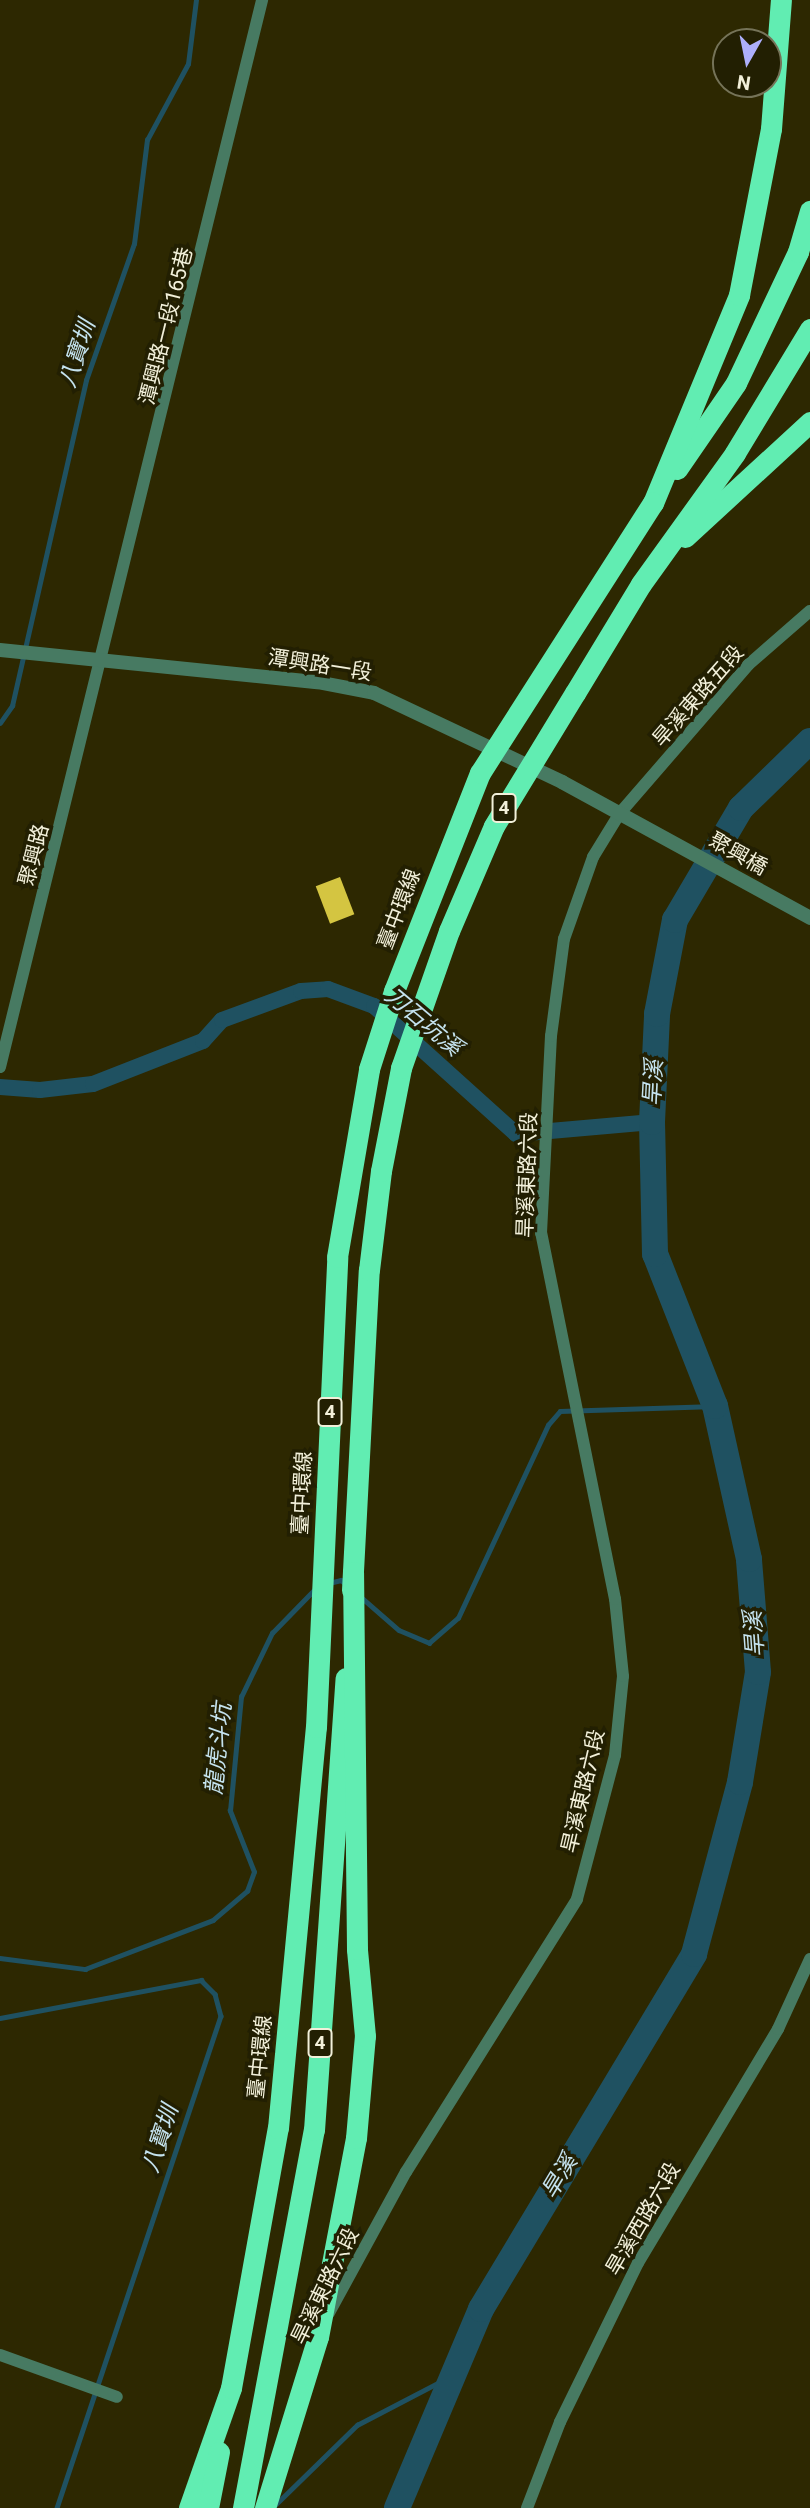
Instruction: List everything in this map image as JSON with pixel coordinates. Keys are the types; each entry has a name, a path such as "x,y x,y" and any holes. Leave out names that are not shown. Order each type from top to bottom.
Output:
{"highway":[{"path":"653,503 739,295 771,129 781,0"},
{"path":"653,503 736,383 799,253 810,211"},
{"path":"660,559 735,453 810,329"},
{"path":"660,559 810,422"},
{"name":"臺中環線","path":"208,2508 278,2128 316,1727 337,1257 369,1069 394,990 480,773 653,503"},
{"name":"4","path":"243,2508 314,2130 353,1572 369,1270 401,1068 470,874 494,825 660,559"},
{"path":"263,2508 318,2337 357,2126 365,2036 357,1950 353,1572"},
{"path":"189,2508 231,2388"}],"street":[{"name":"潭興路一段165巷","path":"102,660 262,0"},
{"name":"旱溪東路五段","path":"620,813 747,666 810,611"},
{"name":"潭興路一段","path":"0,650 317,682 374,693 646,828"},
{"name":"聚興路","path":"1,1063 102,660"},
{"name":"旱溪東路六段","path":"263,2508 294,2401 346,2278 406,2172 577,1899 615,1755 623,1676 615,1599 541,1234 551,1036 564,939 593,857 620,813"},
{"name":"聚興橋","path":"646,828 810,918"},
{"name":"旱溪西路六段","path":"527,2508 561,2422 632,2273 778,2029 810,1959"},
{"path":"0,2356 117,2397"}],"building":[{"path":"340,877 354,914 330,924 316,886"}],"waterway":[{"name":"八寶圳","path":"0,723 12,706 86,380 134,244 147,140 188,64 196,0"},
{"name":"旱溪","path":"397,2508 481,2309 694,1954 740,1782 758,1672 749,1559 715,1406 655,1254 652,1122 657,1014 675,920 741,808 810,741"},
{"name":"刀石坑溪","path":"0,1087 40,1090 93,1084 203,1041 222,1020 301,991 328,989 374,1006 516,1134 652,1122"},
{"name":"龍虎斗坑","path":"361,1597 399,1630 429,1643 458,1618 548,1425 560,1411 715,1406"},
{"name":"龍虎斗坑","path":"329,1583 341,1580 346,1584"},
{"name":"龍虎斗坑","path":"0,1958 85,1969 213,1920 247,1891 254,1872 230,1811 241,1697 272,1633 317,1587"},
{"name":"八寶圳","path":"0,2018 201,1980 215,1994 221,2016 57,2508"},
{"path":"275,2505 357,2425 453,2375"}]}
